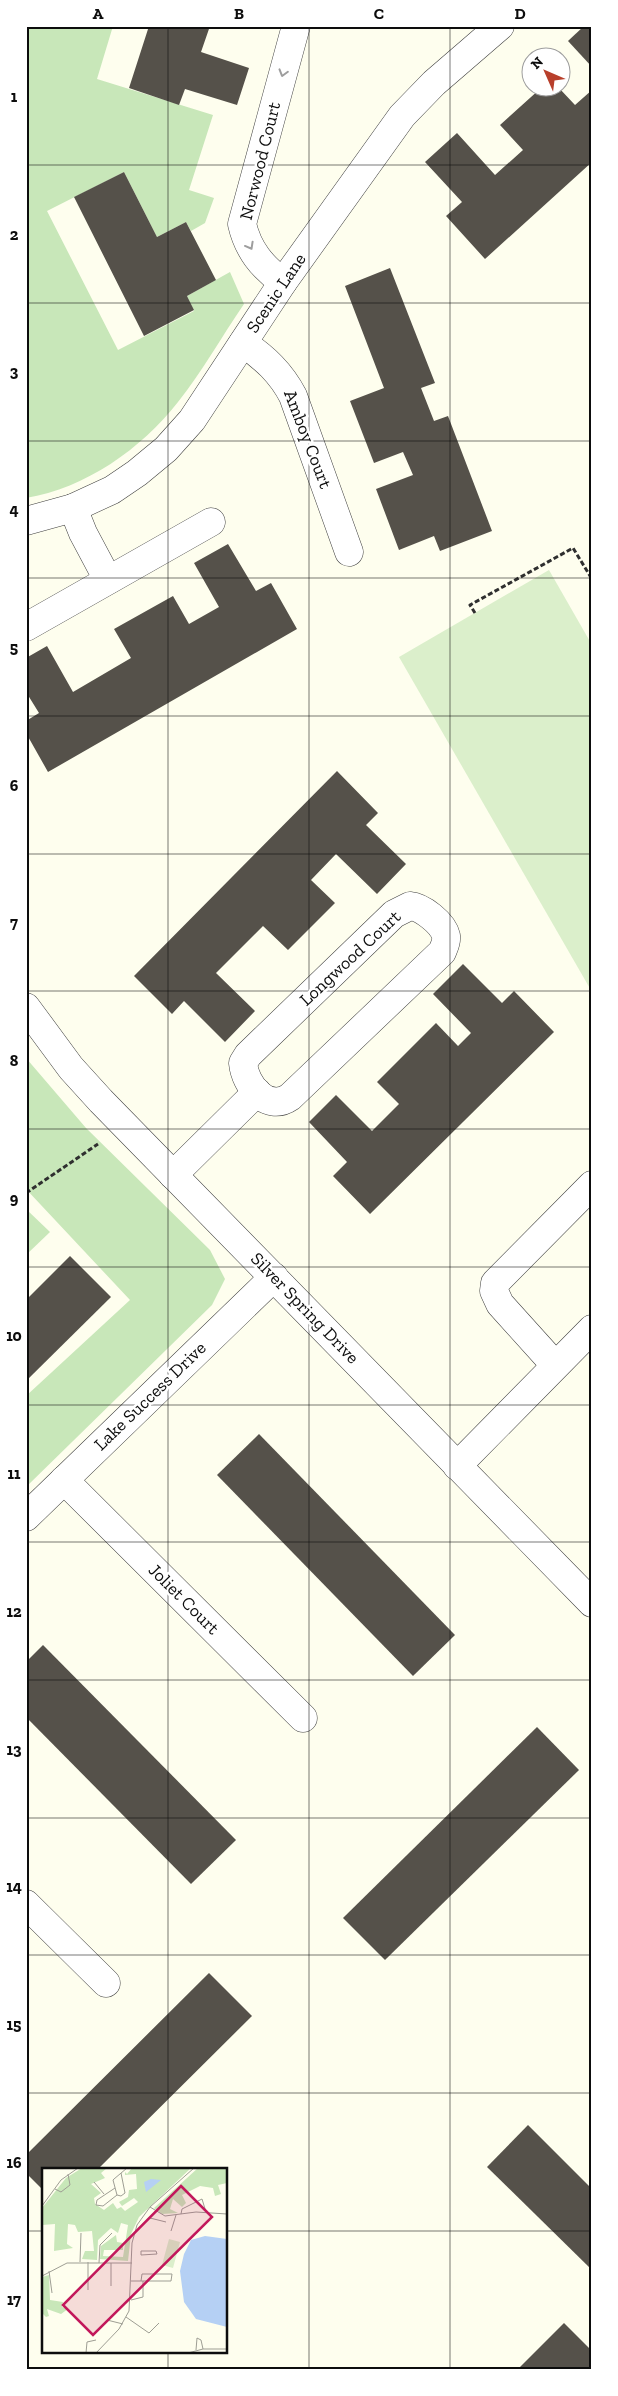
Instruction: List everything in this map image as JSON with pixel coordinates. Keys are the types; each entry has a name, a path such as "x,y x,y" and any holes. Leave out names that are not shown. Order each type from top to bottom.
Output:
{"street":[{"name":"Norwood Court","path":"283,282 267,271 257,258 246,240 242,224 296,26"},
{"name":"Scenic Lane","path":"26,521 73,508 112,490 137,473 166,449 192,420 283,282 402,116 434,83 500,26"},
{"name":"Amboy Court","path":"243,343 264,358 284,378 293,396 349,552"},
{"path":"73,508 83,533 108,580"},
{"path":"26,627 211,522"},
{"name":"Longwood Court","path":"418,906 442,928 446,936 446,943 442,952 290,1097 283,1103 274,1103 257,1092 250,1086 244,1072 243,1063 248,1055 394,914 402,908 418,906"},
{"name":"Silver Spring Drive","path":"26,1007 71,1068 173,1175 274,1276 592,1603"},
{"path":"173,1175 257,1092"},
{"path":"555,1365 500,1304 494,1290 495,1283 592,1184"},
{"name":"Lake Success Drive","path":"26,1517 274,1276"},
{"path":"457,1466 555,1365 586,1345"},
{"name":"Joliet Court","path":"64,1480 303,1718"},
{"path":"26,1904 106,1983"}],"path":[{"path":"475,613 470,605 573,548 592,579"},
{"path":"26,1193 100,1143"}],"green space":[{"path":"26,26 113,26 97,79 213,115 189,190 214,198 205,223 191,231 186,222 157,237 124,172 47,211 118,350 194,311 187,296 230,272 244,304 187,390 147,435 111,464 91,476 48,493 26,498"},
{"path":"549,570 592,645 592,992 399,657"},
{"path":"26,1058 86,1128 210,1250 225,1279 212,1305 26,1487 26,1396 130,1300 26,1189"},
{"path":"26,1209 50,1232 26,1255"}],"building":[{"path":"149,26 210,26 201,52 249,68 237,105 185,89 179,105 129,88"},
{"path":"584,26 592,26 592,67 568,41"},
{"path":"592,90 592,162 485,259 446,216 462,202 425,162 457,133 495,175 523,150 500,125 530,98 568,98 575,105"},
{"path":"124,172 157,237 186,222 216,280 187,296 194,310 144,336 74,197"},
{"path":"390,268 435,383 421,388 434,421 448,416 492,531 440,551 434,536 399,550 376,489 413,475 403,452 374,463 350,401 384,388 345,286"},
{"path":"228,544 256,591 271,583 297,629 48,772 26,733 26,721 39,713 26,692 26,658 47,646 73,692 131,658 114,629 173,596 189,624 219,607 194,563"},
{"path":"337,771 378,813 366,825 406,864 377,894 336,854 311,880 335,903 288,950 263,926 216,973 255,1011 225,1042 184,1001 172,1014 134,976"},
{"path":"463,964 502,1003 514,991 554,1032 370,1214 333,1176 347,1162 309,1122 336,1095 372,1131 399,1104 377,1082 436,1023 458,1046 471,1033 433,994"},
{"path":"70,1256 111,1297 26,1381 26,1300"},
{"path":"259,1434 455,1635 413,1676 217,1475"},
{"path":"43,1645 236,1840 191,1884 26,1717 26,1662"},
{"path":"537,1727 579,1770 385,1960 343,1918"},
{"path":"209,1973 252,2016 99,2168 42,2168 42,2189 26,2173 26,2155"},
{"path":"528,2125 592,2189 592,2270 487,2167"},
{"path":"564,2323 592,2351 592,2370 517,2370"}]}
